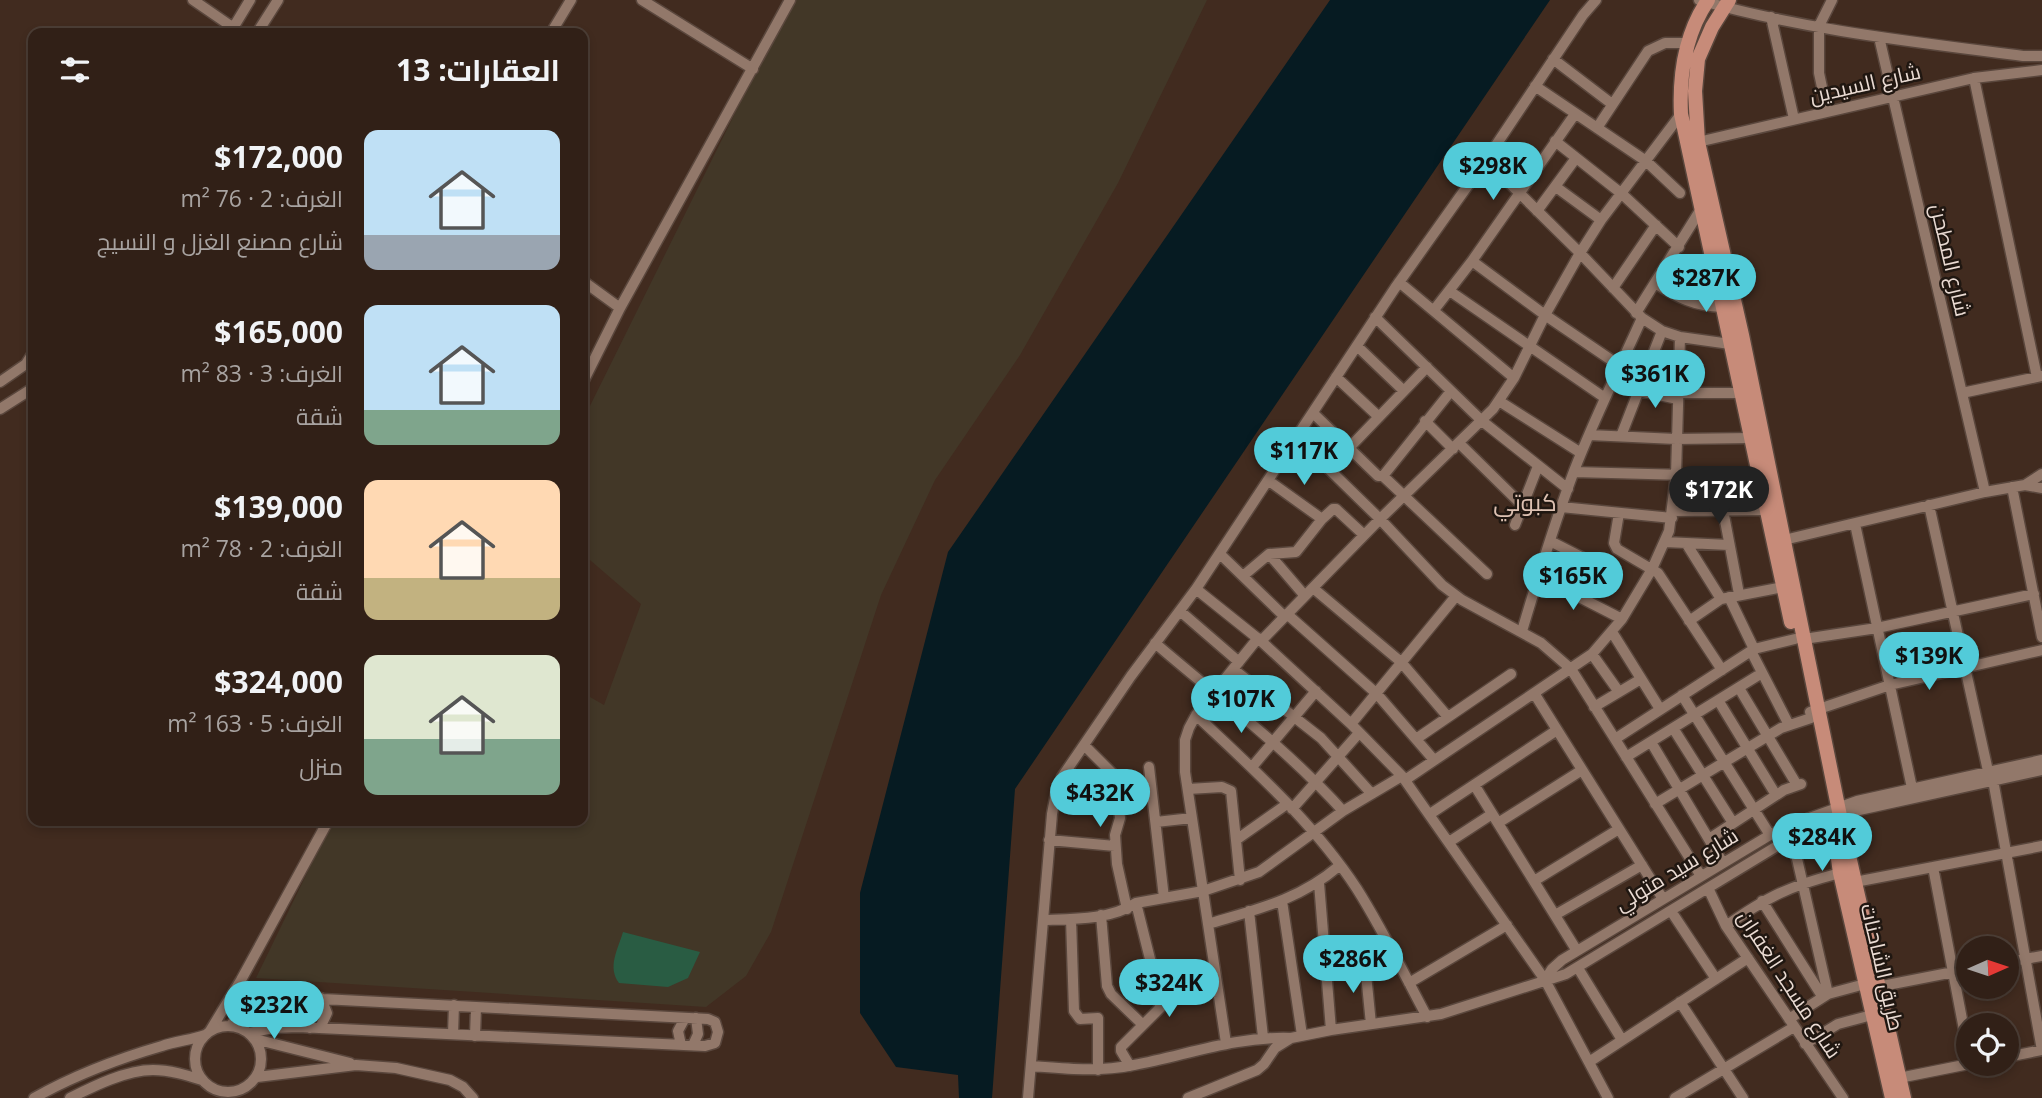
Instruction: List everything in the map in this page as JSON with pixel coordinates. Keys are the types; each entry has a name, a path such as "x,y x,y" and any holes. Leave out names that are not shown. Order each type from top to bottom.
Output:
{"main road":[{"path":"1704,1 1687,43 1680,88 1681,114 1783,587 1799,639"},
{"path":"1726,3 1698,59 1695,92 1698,142 1742,335 1784,540 1799,639"},
{"name":"طريق الشاحنات","path":"1799,639 1835,812 1855,882 1871,985 1872,1015 1892,1098"},
{"name":"طريق الشاحنات","path":"1835,812 1840,873 1904,1098"}],"street":[{"path":"193,0 230,28"},
{"path":"236,28 250,0"},
{"path":"260,28 278,0"},
{"path":"554,28 571,0"},
{"path":"642,0 753,69"},
{"path":"588,372 620,308 790,0"},
{"path":"1028,1098 1049,840 1059,784 1155,643 1220,554 1399,282 1486,160 1583,15 1597,0"},
{"path":"1827,111 1819,73 1819,26 1832,0"},
{"name":"شارع السيدين","path":"1704,1 1726,3 1771,17 1879,37 2023,56 2042,56"},
{"path":"1771,17 1794,119"},
{"name":"شارع المطحن","path":"1879,37 1985,492"},
{"path":"1597,128 1648,51 1665,43 1687,43"},
{"path":"1553,59 1612,104"},
{"name":"شارع السيدين","path":"1698,142 1974,78 2042,70"},
{"path":"1962,393 2040,377 1974,78"},
{"path":"1535,86 1646,161 1680,193"},
{"path":"1434,310 1472,261 1575,114"},
{"path":"1226,1043 1188,789 1185,740 1196,716 1260,639 1482,421 1499,401 1514,378 1580,253 1601,220 1681,114"},
{"path":"1555,141 1622,194 1679,247"},
{"path":"1537,211 1576,158"},
{"path":"1486,160 1639,315 1662,331 1680,337 1730,344"},
{"path":"1556,187 1601,220"},
{"path":"1522,631 1561,507 1639,315 1655,283 1701,209"},
{"path":"1612,288 1656,225"},
{"path":"1472,261 1620,366"},
{"path":"1399,282 1514,378"},
{"path":"1655,283 1678,299 1693,304 1722,307"},
{"path":"588,285 620,308"},
{"path":"1454,294 1605,398"},
{"path":"1376,317 1482,421 1568,489"},
{"path":"1621,436 1662,331"},
{"path":"1043,920 1101,915 1164,898 1203,891 1240,880 1271,866 1343,811 1434,760 1592,654 1622,619 1665,542 1672,514 1676,475 1680,337"},
{"path":"1357,346 1404,391"},
{"path":"0,382 28,367"},
{"path":"1350,447 1427,367"},
{"path":"1336,377 1379,417"},
{"path":"0,409 28,391"},
{"path":"1383,476 1451,391"},
{"path":"1639,391 1678,396 1741,393"},
{"path":"1499,401 1581,453"},
{"path":"1313,413 1487,574"},
{"path":"1425,421 1523,506"},
{"path":"1589,435 1676,439 1751,438"},
{"path":"1297,438 1380,519 1442,585 1456,596 1541,642 1571,669 1701,876"},
{"path":"1515,525 1538,466"},
{"path":"1574,472 1759,477"},
{"path":"2025,485 2042,474"},
{"path":"1269,481 1321,519"},
{"path":"1784,540 1985,492 2025,485 2042,488"},
{"path":"2012,487 2042,637"},
{"path":"1928,505 1990,776 2042,1050 2019,1055"},
{"path":"1561,507 1619,513 1672,514 1766,510"},
{"path":"1243,576 1269,554 1296,552 1331,510 1336,509 1364,535"},
{"path":"1723,510 1729,545 1730,597"},
{"path":"1619,513 1614,543 1617,550 1652,569 1662,578 1721,670"},
{"path":"1855,524 1912,788"},
{"path":"1550,541 1597,565"},
{"path":"1665,542 1729,545"},
{"path":"1686,543 1730,597 1762,673 1789,725"},
{"path":"1220,554 1286,616 1377,694 1434,760"},
{"path":"1269,554 1309,592 1401,662 1448,716"},
{"path":"1538,576 1622,619"},
{"path":"1689,621 1730,597 1783,587"},
{"path":"1196,589 1260,639 1351,724 1403,778 1545,980 1608,1098"},
{"path":"1615,739 1753,650 1799,639 1877,628 2034,594"},
{"path":"1351,724 1456,596"},
{"path":"1180,611 1236,666 1339,757 1371,793"},
{"path":"1612,632 1660,709"},
{"path":"1155,643 1274,742 1317,782 1343,811"},
{"path":"1655,804 1747,748 1813,713 1890,685 2042,650"},
{"path":"1592,654 1619,692"},
{"path":"1626,757 1762,673"},
{"path":"1416,739 1511,674"},
{"path":"1594,707 1641,679"},
{"path":"1709,839 1776,795 1801,784 1739,688"},
{"path":"1252,767 1316,691"},
{"path":"1534,693 1663,899"},
{"path":"1682,695 1770,835"},
{"path":"1718,700 1776,795"},
{"path":"1196,716 1252,767 1314,832 1356,889 1427,1017"},
{"path":"1673,728 1733,823"},
{"path":"1430,814 1557,730"},
{"path":"1236,840 1290,806 1317,782 1359,733"},
{"path":"1651,742 1723,863"},
{"path":"1084,745 1115,775 1120,818 1115,835 1118,874 1152,963 1151,971 1142,983 1161,1005"},
{"name":"شارع سيد متولي","path":"1032,1066 1098,1070 1130,1066 1226,1043 1264,1037 1297,1037 1427,1017 1504,995 1578,968 1835,812 1990,776 2042,760"},
{"path":"1149,767 1164,898"},
{"path":"1449,842 1582,770"},
{"name":"شارع سيد متولي","path":"1545,980 1556,965 1577,951 1770,835 1912,788 2042,770"},
{"path":"1475,786 1577,951"},
{"path":"1188,789 1222,787 1228,789 1232,795 1240,880"},
{"path":"1156,821 1192,818"},
{"path":"215,1098 197,1072 196,1052 241,980 325,826"},
{"path":"1534,881 1619,829"},
{"path":"1792,837 1825,995"},
{"path":"1049,840 1115,846"},
{"path":"1855,882 2042,846"},
{"path":"1555,915 1642,865"},
{"path":"1208,924 1282,901 1319,883 1339,866"},
{"path":"1933,867 1961,1013"},
{"path":"1726,926 1762,901 1802,883 1840,873"},
{"path":"1319,883 1331,1030"},
{"name":"شارع مسجد الغفران","path":"1708,888 1726,926 1843,1098"},
{"path":"1188,1098 1257,1070 1275,1048 1297,1037 1282,901"},
{"path":"1762,901 1825,995"},
{"path":"1249,911 1264,1037"},
{"path":"1671,911 1716,979"},
{"path":"1101,915 1107,986 1111,994 1142,1024"},
{"path":"1071,919 1074,1011 1080,1018 1098,1018 1098,1070"},
{"path":"1409,983 1507,925"},
{"path":"2020,960 2042,956"},
{"path":"1589,1062 1748,958"},
{"path":"1366,964 1371,1024"},
{"path":"1578,968 1622,1040"},
{"path":"1675,1098 1792,1023 1825,995 1956,971"},
{"path":"1130,1066 1121,1049 1161,1005 1179,991 1218,992"},
{"path":"34,1098 105,1064 230,1026 244,1010 263,1000 284,997 691,1018 712,1020 718,1032 715,1043 710,1046 315,1028 273,1028 252,1036"},
{"path":"315,1028 305,1012 317,998"},
{"path":"315,1028 327,1013 317,998"},
{"path":"1680,1002 1743,1098"},
{"path":"453,1034 454,1005"},
{"path":"475,1036 476,1007"},
{"path":"1805,1044 1838,1024 1872,1015"},
{"path":"681,1045 678,1031 691,1018"},
{"path":"691,1018 698,1034 693,1045"},
{"path":"230,1026 252,1036 356,1065 396,1068 450,1080 469,1097"},
{"path":"248,1098 261,1058 252,1036"},
{"path":"70,1098 122,1077 150,1070 168,1071 205,1083 217,1091 236,1092 254,1080 356,1065"},
{"path":"1899,1078 1956,1067"}],"shaded area":[{"path":"791,0 1207,0 1118,183 1020,355 935,480 881,595 771,932 746,976 706,1007 256,978 332,826 588,826 588,696 604,705 641,604 588,558 588,410"}],"green space":[{"path":"623,932 700,952 688,978 668,987 619,983 614,964"}],"water":[{"path":"1330,0 1550,0 1015,789 992,1098 959,1098 958,1075 896,1067 860,1013 860,893 948,552"}],"district":[{"name":"كبوتي","path":"1525,501"}]}
